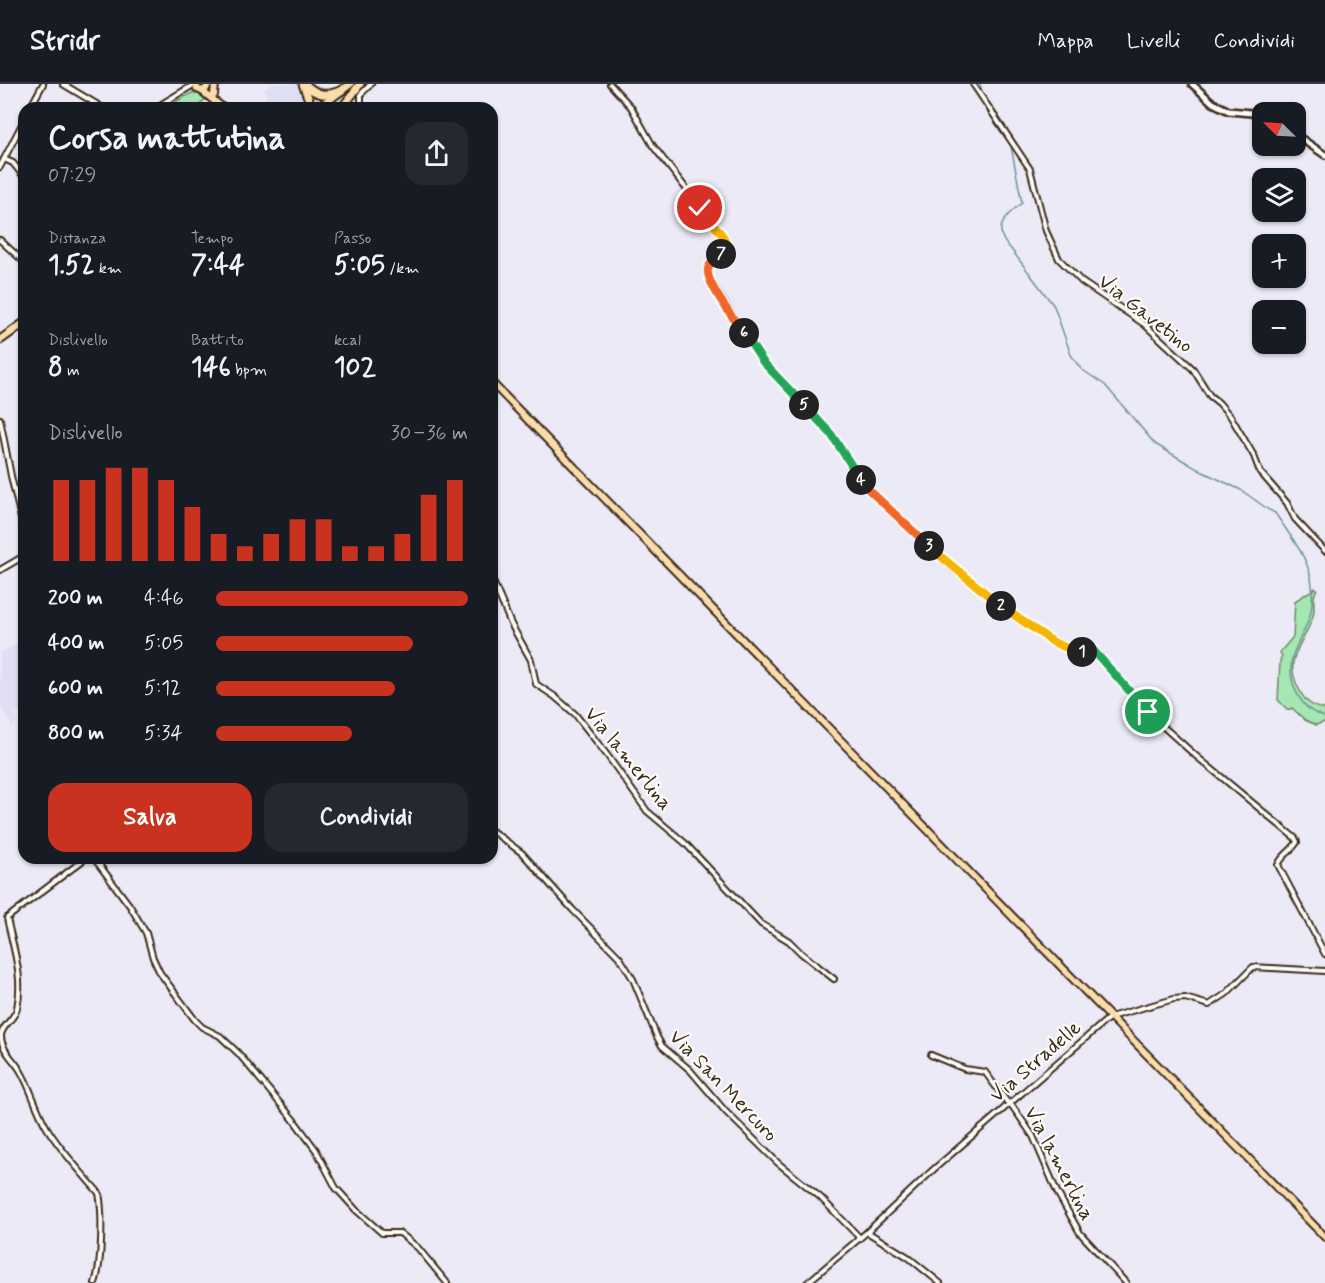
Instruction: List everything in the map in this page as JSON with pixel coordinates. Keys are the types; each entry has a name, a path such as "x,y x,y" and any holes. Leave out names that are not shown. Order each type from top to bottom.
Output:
{"highway":[{"path":"304,84 314,92 323,95 331,96 342,90"},
{"path":"304,84 309,102"},
{"path":"326,102 350,84"},
{"path":"333,102 357,84"},
{"path":"346,102 357,84"},
{"path":"0,342 18,329"}],"main road":[{"path":"1192,84 1213,103 1229,111 1252,113"},
{"path":"201,87 214,95 217,102"},
{"path":"201,87 217,102"},
{"path":"1306,142 1325,155"},
{"path":"498,389 1325,1237"}],"street":[{"path":"33,102 41,84"},
{"path":"63,84 93,102"},
{"path":"361,102 361,94 371,84"},
{"path":"610,84 631,107 653,146 723,236 727,246 709,266 707,273 763,362 831,434 869,490 955,570 973,582 1010,614 1053,642 1078,653 1093,650 1148,712 1196,756 1295,837 1297,842 1295,846 1280,860 1278,865 1325,954"},
{"name":"Via Gavetino","path":"973,84 1030,169 1046,231 1059,259 1082,282 1144,324 1194,369 1210,396 1220,403 1232,417 1254,456 1260,472 1287,503 1295,519 1325,551"},
{"path":"168,102 201,87"},
{"path":"0,167 18,132"},
{"path":"4,159 18,170"},
{"path":"0,240 18,253"},
{"path":"0,419 18,506"},
{"path":"0,570 18,560"},
{"name":"Via lamerlina","path":"498,592 531,660 536,684 575,714 647,811 685,843 761,924 789,941 834,979"},
{"name":"Via San Mercuro","path":"498,835 522,853 620,958 633,979 662,1046 690,1070 726,1112 778,1163 820,1197 860,1238"},
{"path":"78,864 7,918 20,979 17,1010 1,1035 2,1043 19,1068 48,1128 99,1193 101,1203 99,1257 95,1283"},
{"path":"98,864 141,925 160,973 195,1020 202,1027 220,1036 238,1053 293,1119 316,1150 336,1188 356,1210 382,1233 400,1233 418,1248 447,1283"},
{"name":"Via Stradelle","path":"807,1283 867,1232 934,1168 1110,1017 1174,999 1185,998 1209,1005 1226,994 1253,967 1325,971"},
{"name":"Via lamerlina","path":"931,1055 965,1069 985,1072 1007,1102 1010,1102 1033,1136 1057,1192 1080,1233 1126,1283"},
{"path":"867,1232 908,1257 940,1283"}],"shaded area":[{"path":"272,84 297,84 302,102 268,102 264,89"},
{"path":"18,643 18,711 14,713 18,721 14,724 13,729 0,703 0,653"}],"green space":[{"path":"196,91 207,97 202,102 175,102"},
{"path":"1315,588 1317,589 1314,595 1313,616 1296,652 1293,669 1304,698 1313,706 1325,709 1325,722 1316,725 1305,720 1292,708 1288,710 1278,700 1282,656 1280,652 1293,637 1295,601"}],"waterway":[{"path":"980,84 982,92"},
{"path":"980,99 1011,146 1022,203 1005,219 1002,224 1002,236 1054,306 1071,355 1081,369 1105,385 1155,444 1201,471 1241,490 1275,513 1301,552 1309,569 1312,601 1308,621 1292,658 1292,677 1303,702 1316,714 1325,717"}],"route":[{"path":"700,208 723,236 727,246 709,266 707,273 711,282 763,362 831,434 869,490 955,570 973,582 1010,614 1053,642 1078,653 1093,650 1148,712"}]}
